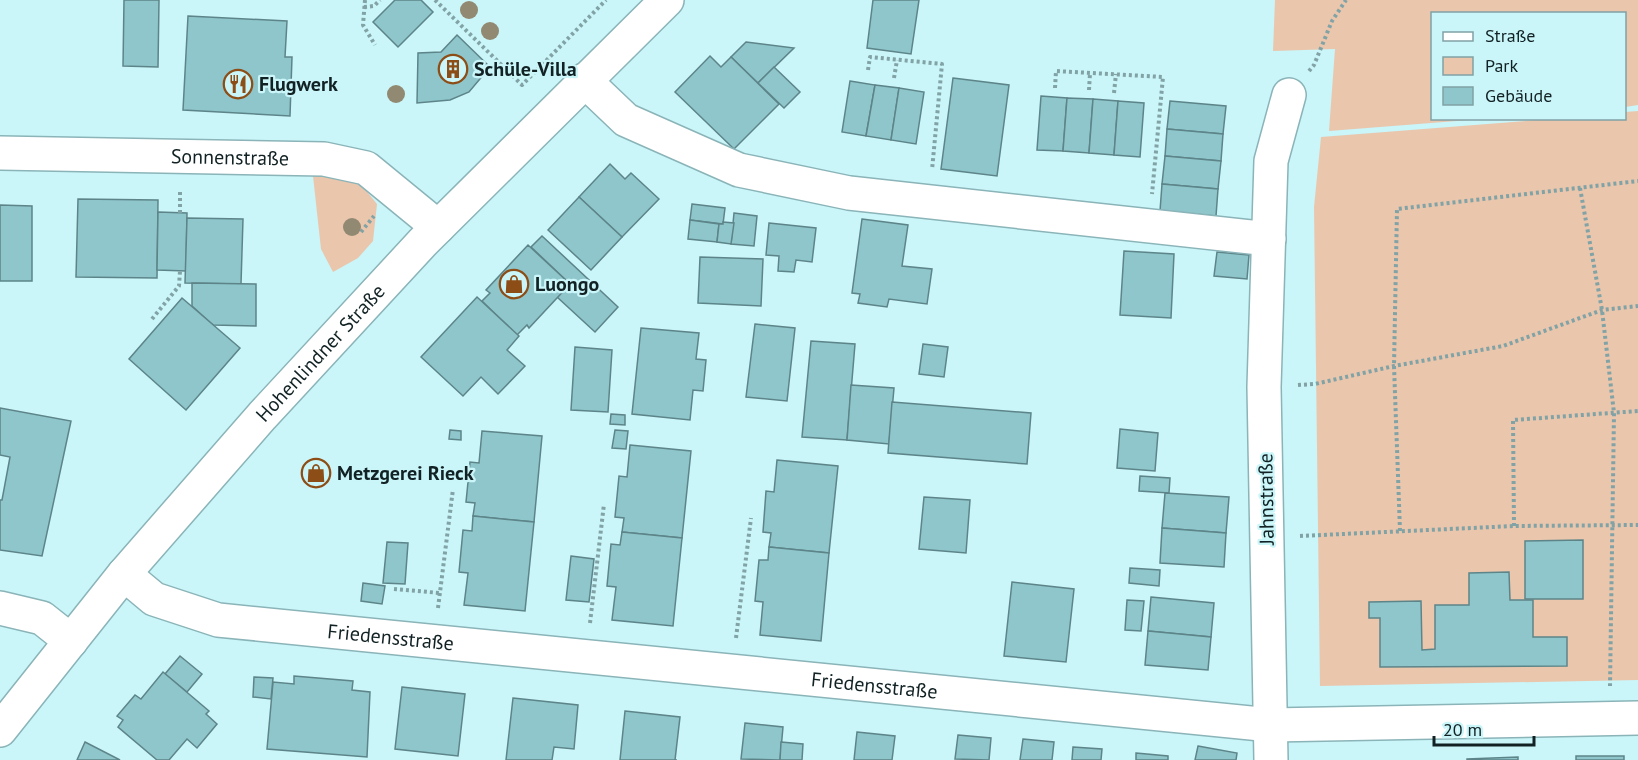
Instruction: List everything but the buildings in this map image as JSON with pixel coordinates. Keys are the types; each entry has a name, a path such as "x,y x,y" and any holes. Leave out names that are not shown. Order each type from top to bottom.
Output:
{"street":[{"name":"Hohenlindner Straße","path":"0,730 124,574 262,416 438,227 667,0"},
{"path":"584,80 626,120 740,170 849,193 1269,239"},
{"name":"Jahnstraße","path":"1271,760 1264,387 1271,161 1289,95"},
{"name":"Sonnenstraße","path":"0,153 324,159 366,168 438,227"},
{"name":"Friedensstraße","path":"124,574 154,599 218,620 1271,725 1624,718"},
{"path":"0,608 42,618 71,640"}],"path":[{"path":"365,0 363,25 375,45"},
{"path":"364,7 374,6 380,0"},
{"path":"435,0 522,85 606,0"},
{"path":"1289,95 1314,65 1332,21 1346,0"},
{"path":"868,70 870,57 942,64 929,202"},
{"path":"894,78 897,60"},
{"path":"1055,88 1056,71 1163,77 1149,226"},
{"path":"1089,90 1090,72"},
{"path":"1114,93 1116,74"},
{"path":"1400,531 1394,366 1397,209 1638,181"},
{"path":"1580,188 1602,310 1614,412 1613,526 1624,718"},
{"path":"152,319 179,286 180,271"},
{"path":"1264,387 1315,384 1394,366 1503,346 1602,310 1638,306"},
{"path":"1514,526 1513,420 1638,411"},
{"path":"434,641 453,489"},
{"path":"586,657 604,504"},
{"path":"732,671 751,518"},
{"path":"1267,537 1514,526 1638,525"},
{"path":"394,589 440,593"}],"green space":[{"path":"1275,0 1638,0 1638,105 1626,107 1626,12 1431,12 1431,120 1469,120 1329,131 1335,49 1273,51"},
{"path":"1638,111 1638,680 1320,686 1314,207 1321,137 1537,120 1626,120 1626,112"},
{"path":"351,172 377,204 373,241 358,258 333,272 321,249 313,176"}],"place":[{"name":"Schüle-Villa","path":"453,69"},
{"name":"Flugwerk","path":"238,84"},
{"name":"Luongo","path":"514,284"},
{"name":"Metzgerei Rieck","path":"316,473"}]}
